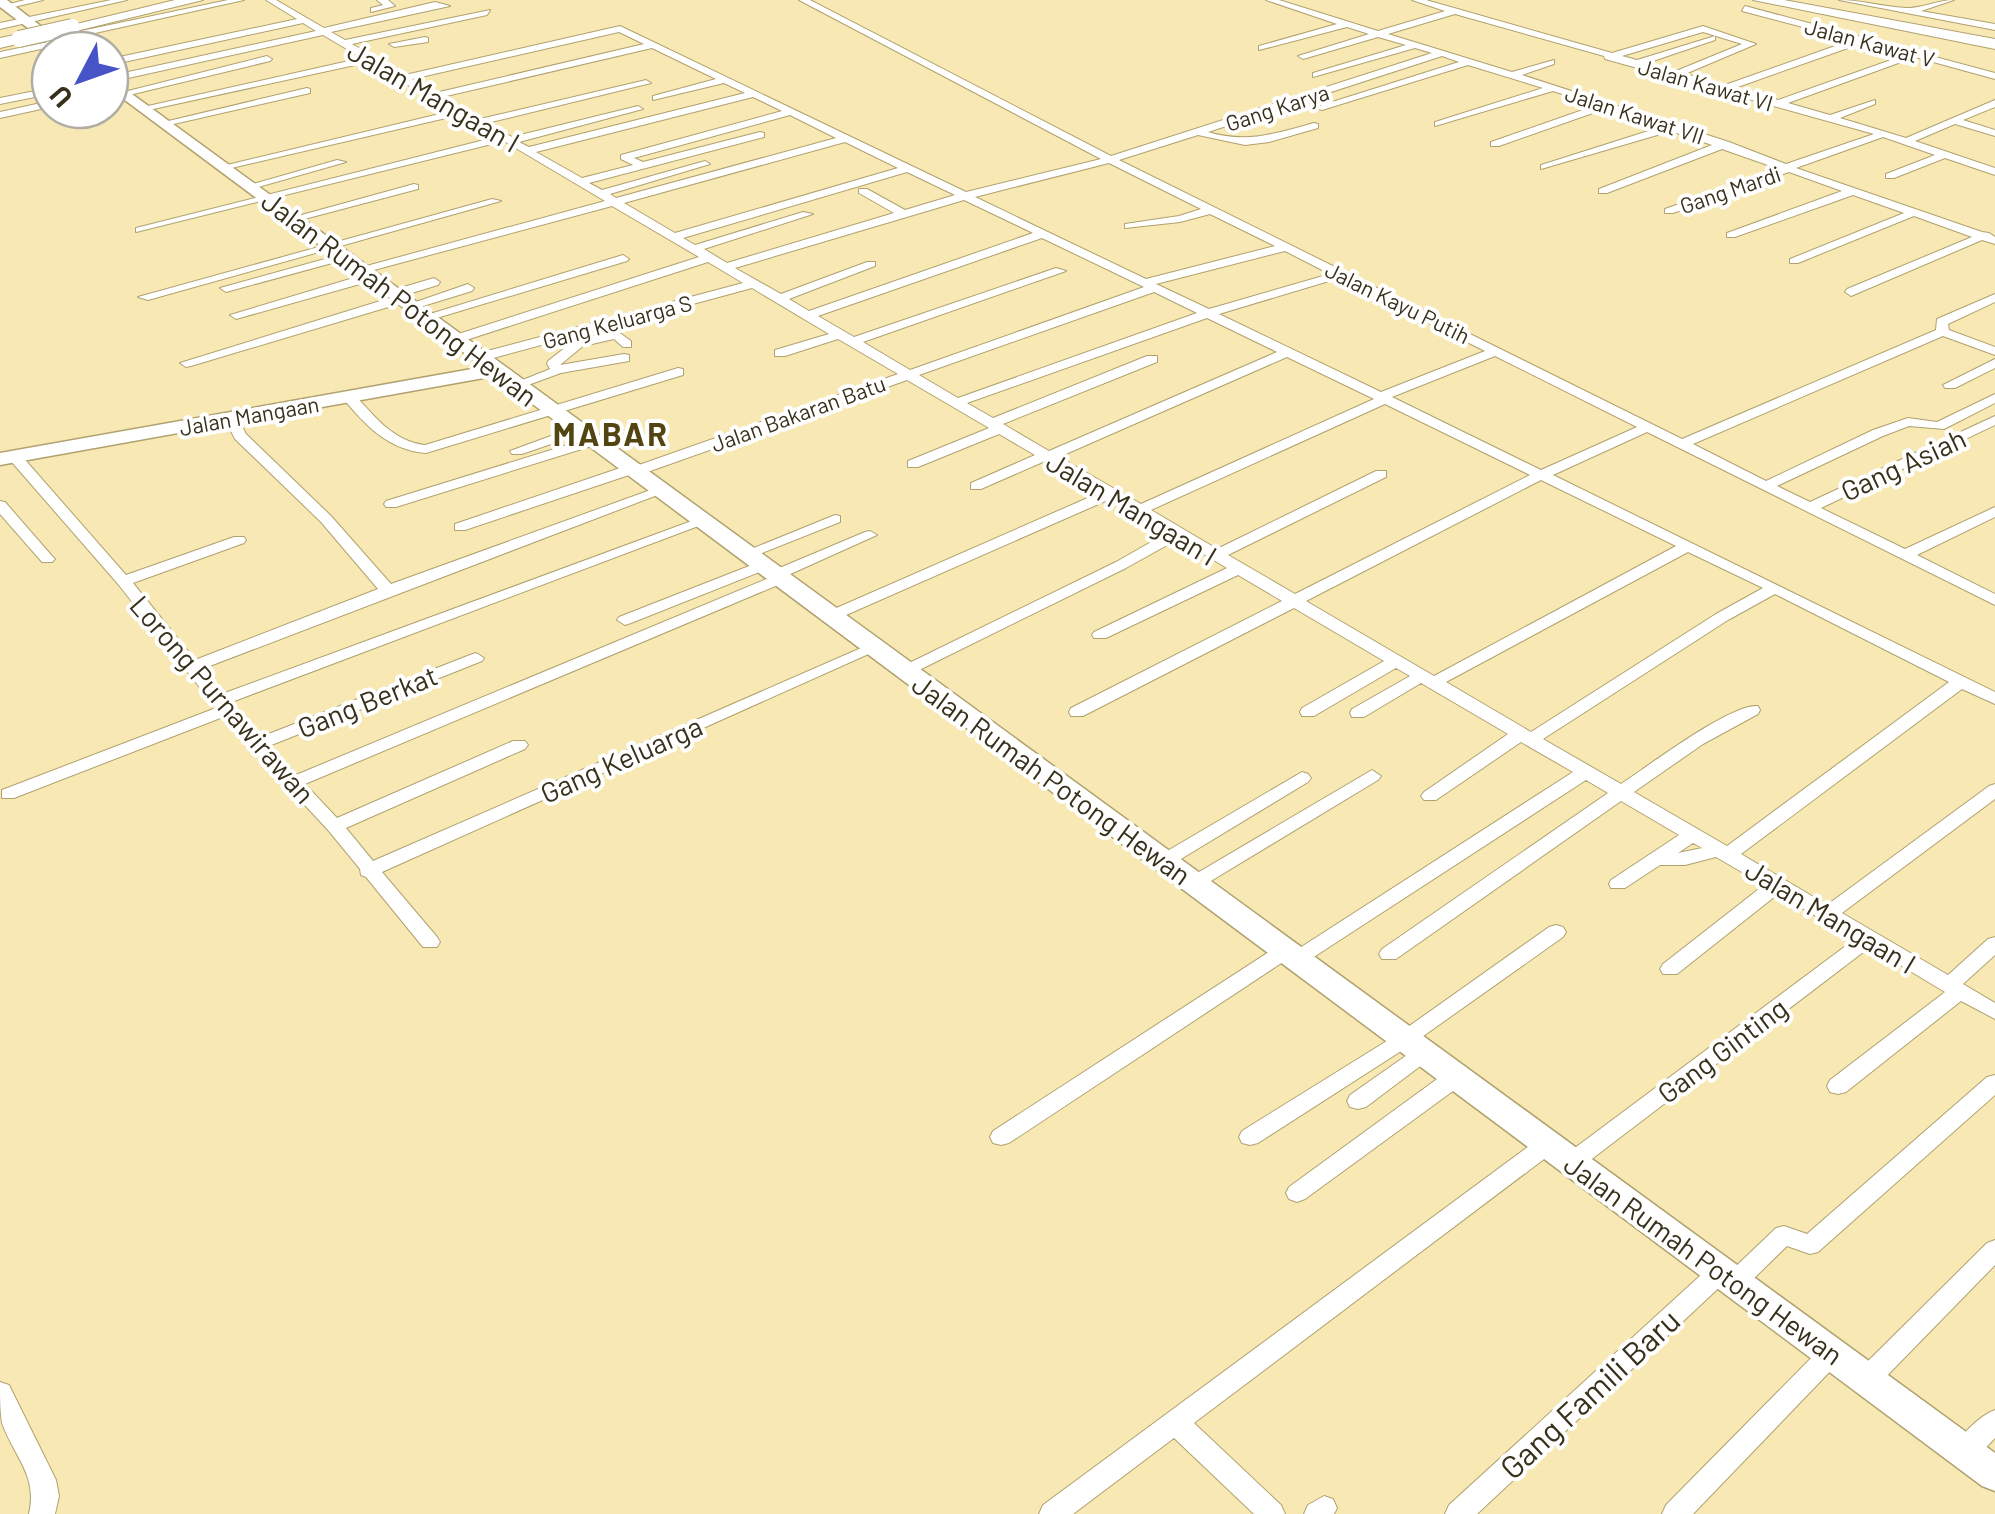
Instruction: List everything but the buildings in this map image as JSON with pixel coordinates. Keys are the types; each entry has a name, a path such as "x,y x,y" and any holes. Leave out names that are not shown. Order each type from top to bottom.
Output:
{"highway":[{"path":"67,25 162,0"},
{"path":"6,35 196,0"},
{"path":"1760,0 1912,33"},
{"path":"1789,0 1995,35"},
{"path":"1820,0 1844,1 1995,35"},
{"path":"1741,4 1912,33 1995,35"}],"street":[{"path":"3,4 39,0"},
{"path":"6,35 24,20 123,0"},
{"path":"132,29 240,0"},
{"path":"272,2 290,0"},
{"path":"130,58 391,6 381,1 384,0"},
{"name":"Jalan Kayu Putih","path":"803,0 1110,160 1995,600"},
{"name":"Jalan Kawat VII","path":"1270,0 1726,144 1995,242"},
{"name":"Jalan Kawat VI","path":"1416,0 1883,133 1995,172"},
{"path":"1910,12 1950,0"},
{"path":"1844,1 1910,12 1995,35"},
{"name":"Jalan Mangaan I","path":"272,2 1995,1012"},
{"path":"3,4 38,30"},
{"path":"130,83 436,4 480,30"},
{"name":"Jalan Kawat V","path":"1741,4 1995,76"},
{"path":"1304,56 1455,11"},
{"path":"344,43 487,12"},
{"path":"127,30 190,21"},
{"path":"1262,48 1348,24"},
{"path":"1401,40 1449,24"},
{"path":"404,78 620,29 1775,588 1995,699"},
{"path":"1608,56 1700,30 1751,46 1673,75"},
{"path":"1884,45 1912,33"},
{"path":"1607,71 1722,34"},
{"path":"144,108 424,40"},
{"path":"1722,89 1862,40"},
{"path":"433,95 653,45"},
{"path":"1316,76 1417,45"},
{"path":"0,55 30,49"},
{"name":"Gang Karya","path":"724,268 965,196 1110,160 1444,53"},
{"path":"1775,104 1916,54"},
{"path":"1318,108 1490,55"},
{"path":"130,84 267,58"},
{"path":"1513,75 1551,62"},
{"path":"433,95 478,83 474,78"},
{"path":"656,98 726,80"},
{"path":"478,122 646,83"},
{"path":"1439,124 1555,88"},
{"path":"527,151 754,94"},
{"path":"0,101 30,95"},
{"path":"171,127 304,96"},
{"name":"Jalan Rumah Potong Hewan","path":"130,98 1995,1474"},
{"path":"1829,118 1872,102"},
{"path":"1907,141 1995,103"},
{"path":"1495,144 1607,105"},
{"path":"0,114 30,108"},
{"path":"140,230 638,109"},
{"path":"223,165 457,110"},
{"path":"643,166 625,156 791,112"},
{"path":"1955,121 1995,133"},
{"path":"1199,132 1220,141 1248,144 1314,126"},
{"path":"1544,168 1673,127"},
{"name":"Gang Mardi","path":"1669,211 1883,133"},
{"path":"580,182 760,135"},
{"path":"236,315 366,274 620,206 846,138"},
{"path":"1603,191 1726,144"},
{"path":"1890,176 1947,154"},
{"path":"251,186 341,162"},
{"path":"599,194 706,164"},
{"path":"672,237 915,171"},
{"path":"830,200 915,171"},
{"path":"620,206 731,180"},
{"path":"294,219 414,187"},
{"path":"855,190 903,214"},
{"path":"1731,235 1856,190"},
{"path":"399,223 496,201"},
{"path":"226,288 454,204"},
{"path":"1129,226 1211,210"},
{"path":"1794,261 1914,212"},
{"path":"693,249 807,214"},
{"path":"1851,292 1995,231"},
{"path":"806,316 1042,234"},
{"name":"Jalan Bakaran Batu","path":"460,527 633,470 1149,285 1287,247"},
{"path":"144,296 331,248"},
{"path":"426,317 623,258"},
{"path":"456,339 708,258"},
{"path":"778,299 872,264"},
{"path":"780,353 845,338 1060,272"},
{"path":"955,404 1206,314 1341,274"},
{"path":"402,300 434,282"},
{"name":"Gang Keluarga S","path":"499,371 753,284"},
{"path":"186,362 402,300 468,288"},
{"path":"1942,332 1941,322 1995,298"},
{"path":"1685,443 1942,332 1995,350"},
{"path":"499,371 558,370 626,351 616,335 584,341 554,364 558,370"},
{"path":"1138,511 1383,398 1497,351"},
{"path":"976,486 1285,353"},
{"path":"913,464 1152,358"},
{"path":"1950,386 1995,363"},
{"name":"Jalan Mangaan","path":"8,458 499,371"},
{"path":"349,396 387,436 418,449 433,448 678,372"},
{"path":"1768,486 1878,432 1908,422 1939,426 1995,398"},
{"path":"230,418 240,436 326,519 388,590"},
{"name":"Gang Asiah","path":"1812,507 1995,420"},
{"path":"1077,712 1541,475 1650,426"},
{"path":"391,504 586,435"},
{"name":"Lorong Purnawirawan","path":"8,458 123,581 222,706 334,826 430,942"},
{"path":"1215,556 1380,474"},
{"path":"191,667 388,590 662,492"},
{"path":"831,616 1109,494"},
{"path":"0,505 47,559"},
{"path":"1905,554 1995,512"},
{"path":"293,783 766,568 835,519"},
{"path":"8,794 222,706 702,522"},
{"path":"904,670 1104,574 1176,534"},
{"path":"624,620 870,535"},
{"path":"123,581 238,540"},
{"path":"1358,713 1687,546"},
{"path":"1100,635 1236,570"},
{"path":"1430,796 1775,588"},
{"name":"Gang Keluarga","path":"368,870 874,648"},
{"name":"Gang Berkat","path":"258,744 476,658"},
{"path":"1308,712 1394,662"},
{"path":"1656,859 1723,852 1960,682"},
{"path":"1390,954 1697,740 1752,710"},
{"path":"334,826 519,745"},
{"path":"1001,1137 1586,772"},
{"path":"1194,884 1372,776"},
{"path":"1164,861 1302,778"},
{"path":"1830,914 1995,790"},
{"path":"1618,884 1692,835"},
{"path":"1670,969 1777,885"},
{"path":"1358,1101 1414,1046 1556,932"},
{"name":"Gang Ginting","path":"1572,1162 1870,937"},
{"path":"1838,1086 1953,989 1995,944"},
{"path":"1250,1137 1414,1046"},
{"path":"1297,1193 1456,1077"},
{"name":"Gang Famili Baru","path":"1458,1514 1728,1277 1784,1235 1810,1245 1995,1083"},
{"path":"1052,1514 1548,1144"},
{"path":"1867,1379 1995,1250"},
{"path":"1675,1514 1832,1353"},
{"path":"0,1393 43,1480 46,1496 42,1514"},
{"path":"1965,1452 1995,1421"},
{"path":"1175,1422 1272,1514"}],"district":[{"name":"MABAR","path":"611,433"}]}
